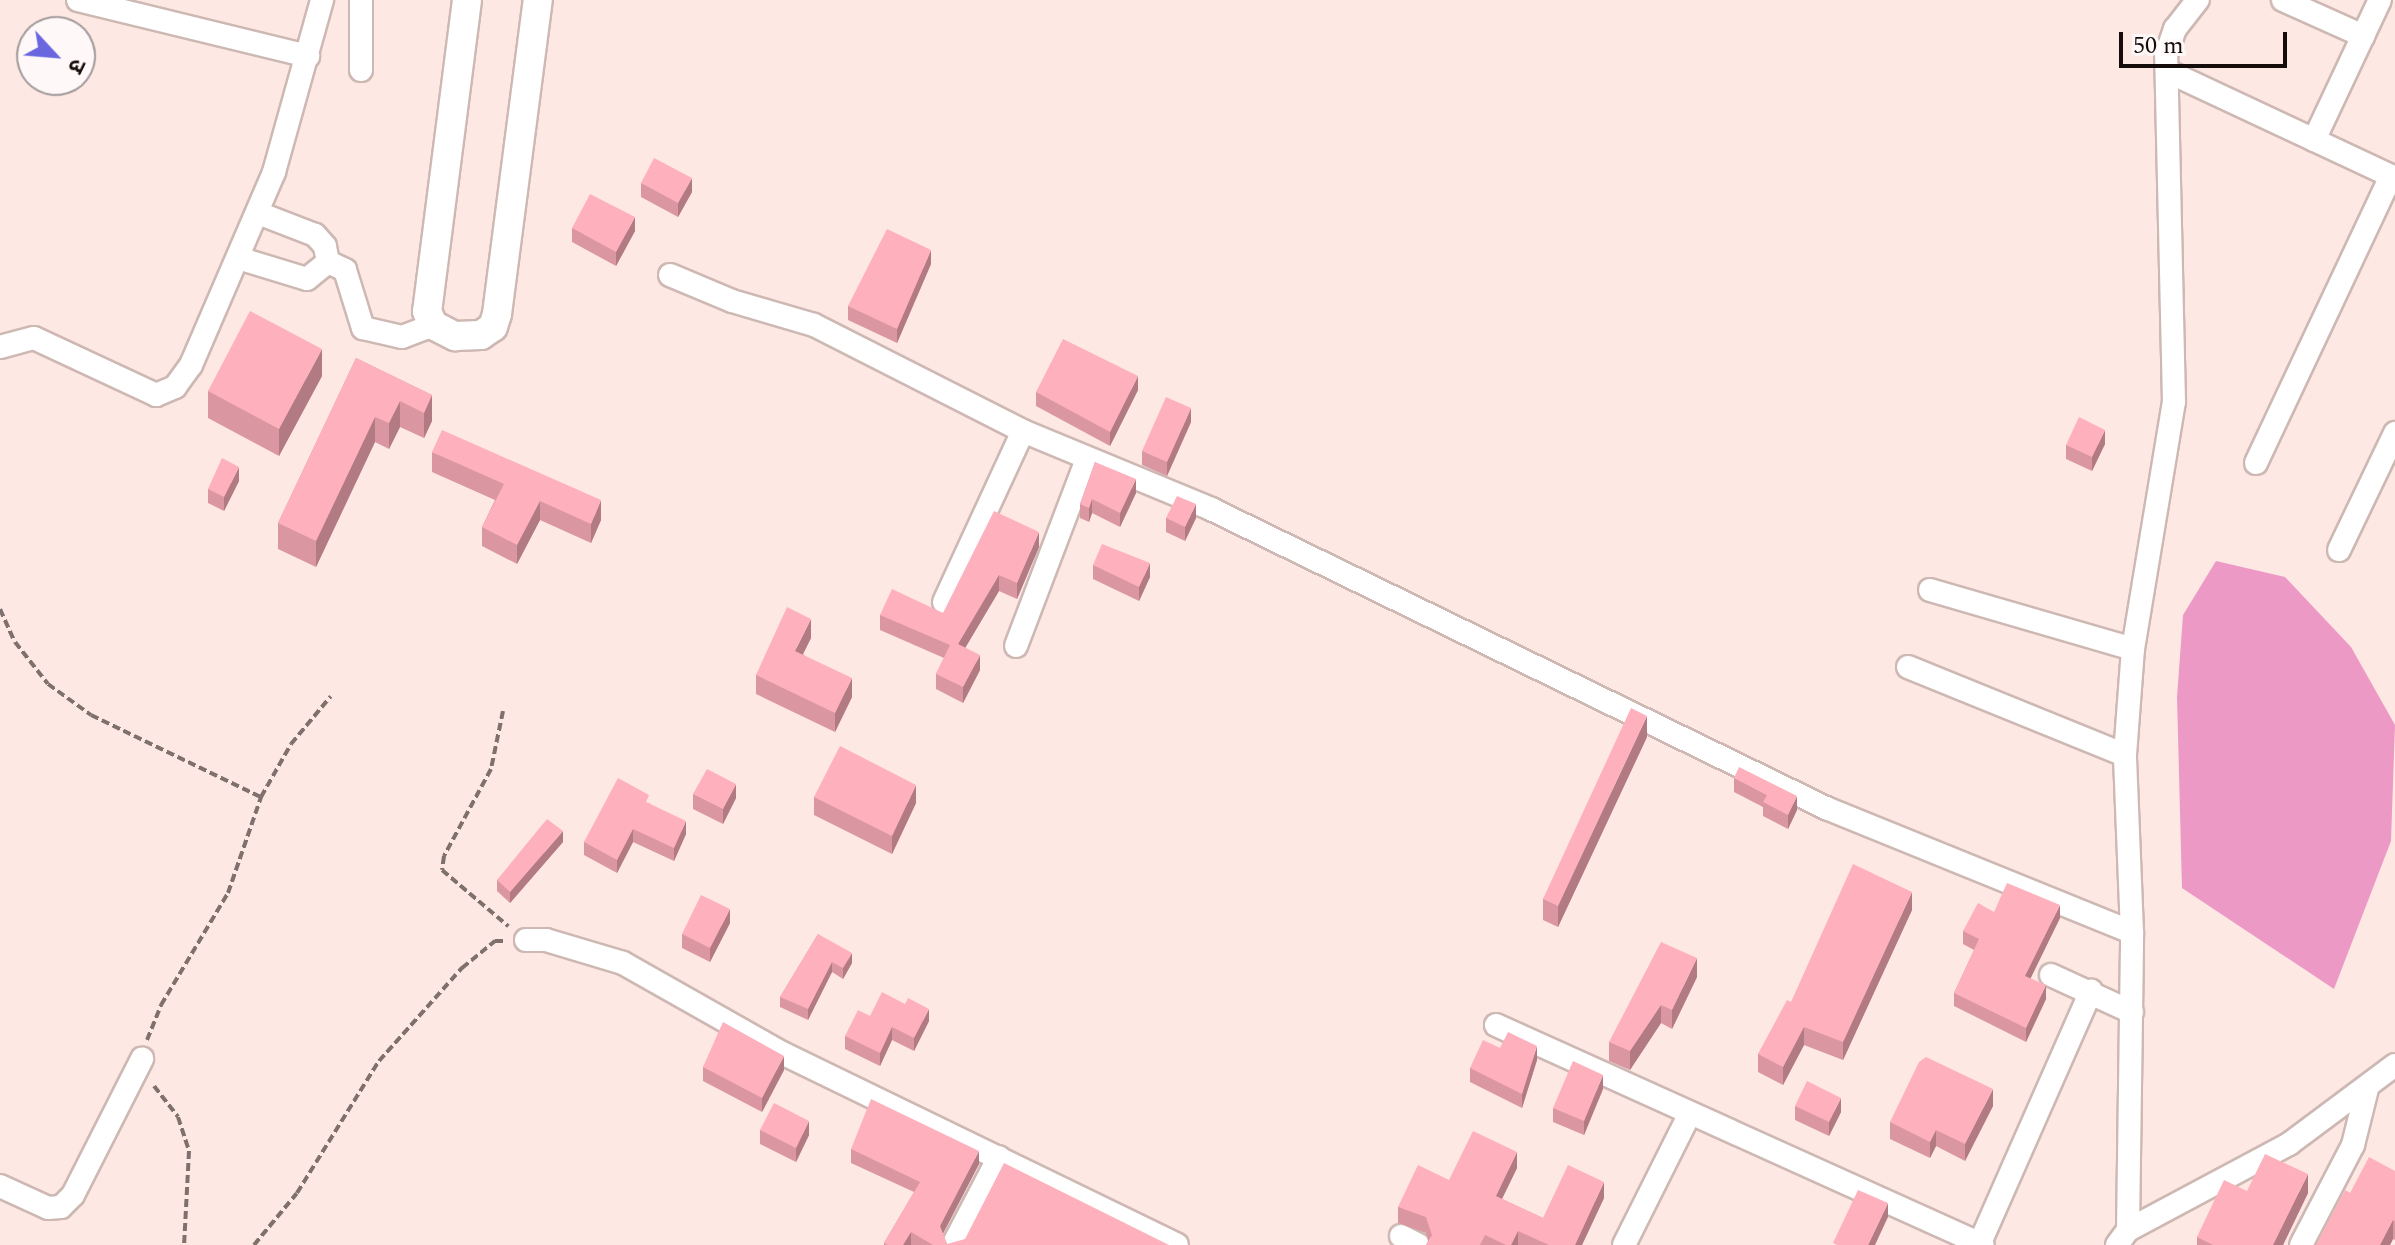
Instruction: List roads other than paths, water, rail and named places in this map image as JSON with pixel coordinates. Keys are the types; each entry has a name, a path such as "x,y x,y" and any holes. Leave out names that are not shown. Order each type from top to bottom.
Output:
{"street":[{"path":"78,0 308,56"},
{"path":"0,347 34,338 156,395 175,387 191,365 258,213 308,56 322,0"},
{"path":"361,0 361,70"},
{"path":"467,0 427,311 433,325 455,336 481,335 493,327 538,0"},
{"path":"2122,1238 2132,1012 2125,755 2133,649 2174,402 2166,55 2175,29 2198,0"},
{"path":"2283,0 2363,36"},
{"path":"2314,140 2380,0"},
{"path":"2167,71 2393,177 2256,463"},
{"path":"258,213 315,235 325,246 328,262"},
{"path":"238,258 307,279 328,262"},
{"path":"328,262 345,270 363,328 402,337 433,325"},
{"path":"670,275 732,301 814,325 1023,431 1211,509 1826,808 2132,932"},
{"path":"944,602 1023,431"},
{"path":"2339,550 2395,433"},
{"path":"1016,646 1087,459"},
{"path":"1930,590 2133,649"},
{"path":"1908,667 2125,755"},
{"path":"526,940 546,940 623,963 782,1053 999,1157 1138,1236 1177,1245"},
{"path":"2051,975 2132,1012"},
{"path":"1496,1025 1689,1115 1980,1244 2091,991"},
{"path":"0,1186 48,1208 61,1207 73,1195 142,1059"},
{"path":"2122,1238 2220,1185 2367,1089 2395,1065"},
{"path":"2301,1245 2353,1145 2367,1089"},
{"path":"1624,1245 1689,1115"},
{"path":"953,1245 999,1157"}]}
